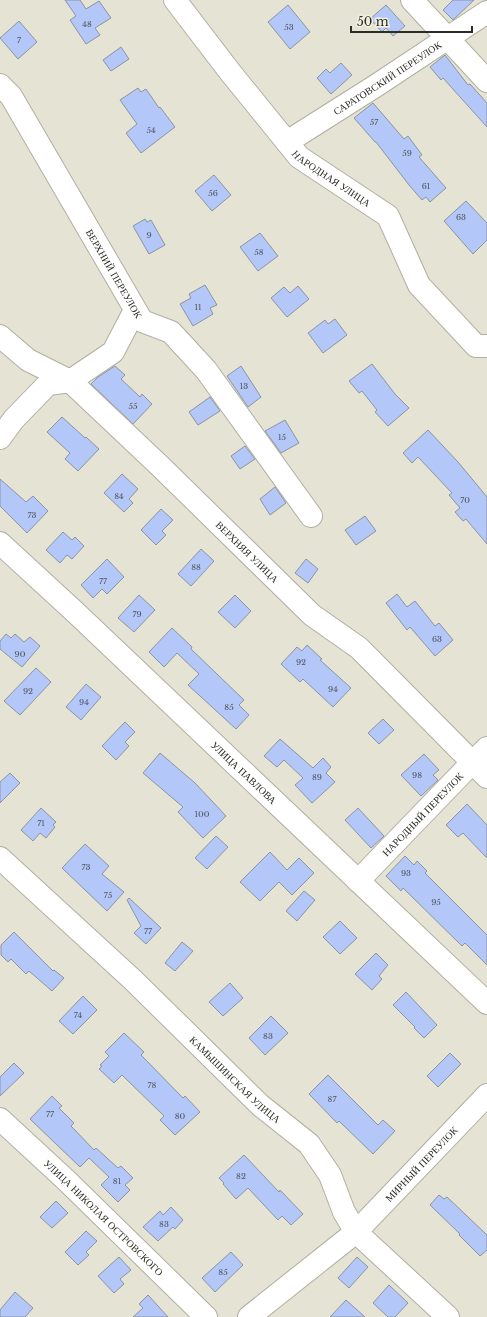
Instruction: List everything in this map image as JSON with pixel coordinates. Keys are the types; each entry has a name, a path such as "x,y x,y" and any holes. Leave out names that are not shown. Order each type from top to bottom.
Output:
{"street":[{"name":"НАРОДНАЯ УЛИЦА","path":"175,0 230,72 299,157 388,216 419,285 476,346 487,346"},
{"path":"412,0 487,81"},
{"name":"САРАТОВСКИЙ ПЕРЕУЛОК","path":"287,142 448,39 487,12"},
{"name":"ВЕРХНИЙ ПЕРЕУЛОК","path":"0,85 11,96 142,321 170,332 206,370 311,516"},
{"path":"0,438 14,419 48,384 70,381 113,352 135,310"},
{"name":"ВЕРХНЯЯ УЛИЦА","path":"0,336 28,360 70,381 161,466 312,615 359,648 482,762"},
{"name":"УЛИЦА ПАВЛОВА","path":"0,543 75,612 487,1003"},
{"name":"НАРОДНЫЙ ПЕРЕУЛОК","path":"358,881 482,762"},
{"name":"КАМЫШИНСКАЯ УЛИЦА","path":"0,858 133,980 260,1105 309,1144 330,1175 344,1212 356,1232 448,1317"},
{"name":"МИРНЫЙ ПЕРЕУЛОК","path":"249,1317 356,1232 487,1095"},
{"name":"УЛИЦА НИКОЛАЯ ОСТРОВСКОГО","path":"0,1119 66,1180 206,1317"}],"building":[{"path":"65,0 80,0 86,9 99,1 111,18 95,28 100,35 86,44 70,20 76,16"},
{"path":"453,0 474,0 453,20 443,10"},
{"path":"288,5 310,32 290,49 268,22"},
{"path":"386,5 405,26 393,36 386,28 382,32 370,19"},
{"path":"19,21 37,42 18,59 0,38"},
{"path":"121,47 129,59 111,71 103,60"},
{"path":"445,55 468,85 470,84 487,103 487,127 443,78 441,80 430,67"},
{"path":"341,63 352,75 331,94 317,78 326,69 330,73"},
{"path":"138,88 141,92 146,89 175,127 141,153 126,133 137,124 120,100"},
{"path":"373,103 404,139 408,136 422,155 419,157 446,188 430,202 426,197 422,200 376,142 354,118"},
{"path":"214,175 231,195 212,211 195,191"},
{"path":"466,201 487,223 487,240 473,254 444,221"},
{"path":"145,219 147,222 151,220 165,245 149,254 133,226"},
{"path":"260,233 278,256 258,271 240,247"},
{"path":"205,285 217,305 210,308 213,314 193,326 180,304 191,298 189,294"},
{"path":"298,286 309,299 287,317 271,298 284,287 290,293"},
{"path":"335,319 347,335 323,353 308,333 325,320 328,324"},
{"path":"372,364 395,394 409,408 388,426 375,412 377,410 362,391 359,393 349,381"},
{"path":"115,366 125,375 121,379 140,397 142,394 152,404 133,424 91,384 98,377"},
{"path":"241,366 261,397 248,407 227,376"},
{"path":"210,397 220,411 198,425 189,412"},
{"path":"62,417 99,449 78,471 65,459 70,453 47,432"},
{"path":"285,420 299,443 281,453 265,431"},
{"path":"428,430 458,462 487,497 487,544 466,519 463,521 455,512 460,508 449,495 452,493 418,457 412,463 403,453"},
{"path":"245,446 255,459 240,469 231,456"},
{"path":"122,474 138,489 129,499 133,503 124,512 104,493"},
{"path":"0,479 26,502 33,496 48,511 27,533 0,506"},
{"path":"275,487 286,503 270,515 260,499"},
{"path":"161,509 173,520 162,531 166,535 156,545 141,530"},
{"path":"365,516 376,531 356,545 345,530"},
{"path":"63,532 72,540 75,537 84,546 72,559 67,555 60,563 46,550"},
{"path":"201,549 214,561 191,586 178,574"},
{"path":"107,559 124,577 107,594 102,589 93,598 81,585"},
{"path":"306,559 318,569 308,583 295,573"},
{"path":"397,594 407,607 415,601 435,626 439,623 453,640 435,656 410,627 407,630 386,603"},
{"path":"139,595 155,610 134,632 118,618"},
{"path":"235,595 251,611 235,628 218,612"},
{"path":"172,628 192,647 191,649 244,700 239,705 249,715 236,729 188,685 199,674 177,653 164,667 149,652"},
{"path":"6,634 11,638 15,634 24,642 30,637 40,646 22,667 0,649 0,641"},
{"path":"307,645 322,659 320,660 351,688 333,707 303,679 300,682 281,664 297,647 302,651"},
{"path":"36,668 51,682 20,715 4,701"},
{"path":"86,684 101,697 81,720 66,707"},
{"path":"383,719 394,730 379,744 368,733"},
{"path":"125,722 135,732 125,742 129,746 116,760 102,746"},
{"path":"280,739 313,768 323,758 331,767 326,773 335,782 312,803 295,785 303,778 284,760 277,767 264,756"},
{"path":"160,753 195,783 226,816 203,838 178,812 183,807 143,773"},
{"path":"424,754 439,770 433,775 438,780 421,796 401,775"},
{"path":"10,773 20,783 0,803 0,782"},
{"path":"467,804 487,825 487,858 463,833 458,837 446,825"},
{"path":"41,808 56,822 53,825 55,827 46,838 40,833 33,841 21,830"},
{"path":"358,808 384,836 371,848 345,820"},
{"path":"216,836 228,847 207,869 195,858"},
{"path":"85,844 109,866 102,874 124,892 107,911 62,868"},
{"path":"270,852 287,870 299,858 314,873 292,895 279,882 260,901 240,882"},
{"path":"405,856 414,865 417,861 427,871 425,873 487,935 487,965 465,943 462,946 403,888 401,891 386,876"},
{"path":"304,891 315,900 297,921 286,911"},
{"path":"129,898 161,928 146,944 134,933 141,926 127,900"},
{"path":"340,921 357,938 340,954 323,937"},
{"path":"14,932 53,971 54,970 64,978 52,991 29,971 26,974 11,959 8,962 1,955 1,945"},
{"path":"182,942 193,951 175,971 165,963"},
{"path":"376,953 388,965 379,976 382,979 372,990 355,974"},
{"path":"230,983 243,998 223,1016 209,1002"},
{"path":"406,992 437,1025 424,1038 393,1005"},
{"path":"83,996 97,1010 73,1034 59,1021"},
{"path":"271,1016 288,1033 265,1055 249,1038"},
{"path":"124,1033 144,1052 141,1055 183,1098 185,1096 200,1112 175,1135 160,1120 164,1116 122,1075 114,1083 99,1069 102,1066 100,1065 109,1056 105,1052"},
{"path":"450,1053 461,1064 438,1087 427,1076"},
{"path":"14,1063 24,1073 0,1096 0,1077"},
{"path":"328,1075 378,1125 383,1120 395,1131 373,1154 339,1121 337,1123 309,1094"},
{"path":"52,1096 62,1106 59,1108 74,1123 71,1126 94,1150 96,1148 118,1168 121,1166 133,1178 125,1185 130,1190 118,1202 101,1185 109,1177 89,1158 80,1167 30,1119"},
{"path":"244,1155 279,1192 280,1190 303,1214 291,1225 282,1216 278,1220 248,1188 236,1199 223,1184 224,1183 219,1178"},
{"path":"439,1195 444,1199 447,1197 487,1235 487,1250 480,1256 430,1205"},
{"path":"56,1201 68,1213 52,1228 40,1217"},
{"path":"171,1207 183,1220 175,1229 173,1227 158,1241 143,1227 160,1211 163,1215"},
{"path":"86,1231 97,1241 86,1252 89,1255 78,1265 65,1252"},
{"path":"231,1252 243,1265 215,1292 202,1278"},
{"path":"119,1257 131,1270 120,1279 124,1284 114,1293 98,1276"},
{"path":"357,1257 368,1267 349,1288 338,1278"},
{"path":"389,1285 408,1303 395,1317 388,1317 373,1303"},
{"path":"15,1292 33,1308 25,1317 0,1317 0,1310"},
{"path":"148,1295 168,1317 133,1317 143,1308 139,1304"},
{"path":"346,1300 365,1317 330,1317"}]}
